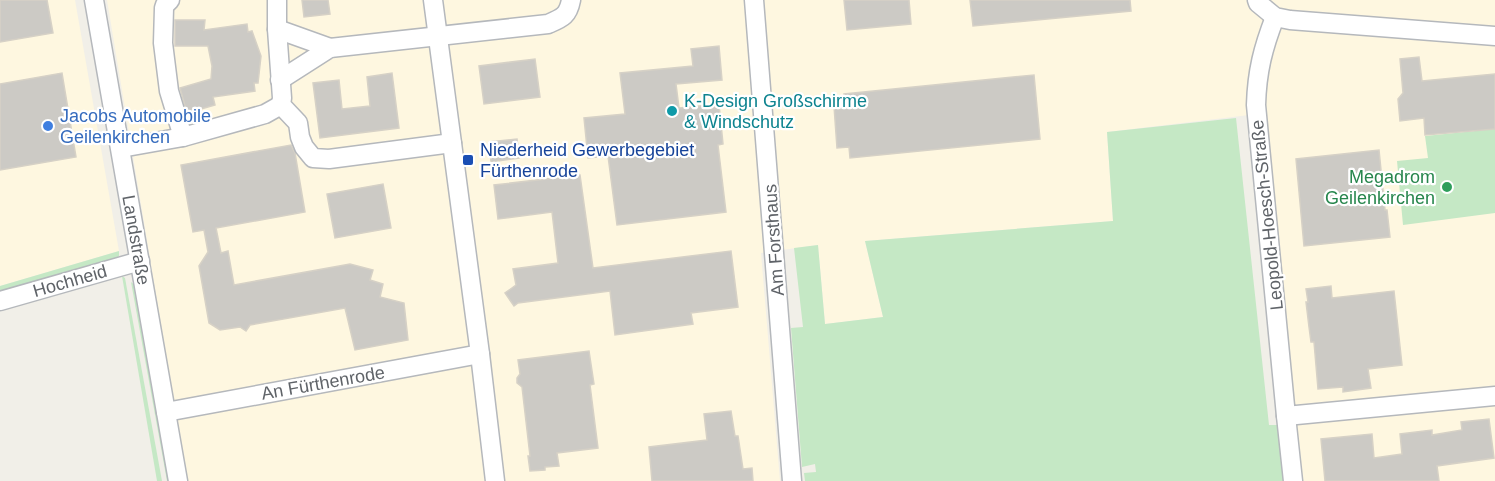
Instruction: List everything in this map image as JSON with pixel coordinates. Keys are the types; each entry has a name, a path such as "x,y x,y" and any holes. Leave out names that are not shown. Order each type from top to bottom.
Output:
{"street":[{"name":"Landstraße","path":"94,0 178,481"},
{"path":"170,0 164,8 163,43 170,91 183,137"},
{"path":"277,0 281,105"},
{"path":"433,0 495,481"},
{"path":"280,80 330,48 548,24 567,14 571,0"},
{"name":"Am Forsthaus","path":"754,0 792,481"},
{"path":"1257,0 1275,16 1290,20 1495,36"},
{"name":"Leopold-Hoesch-Straße","path":"1275,16 1264,45 1257,78 1256,105 1293,481"},
{"path":"277,29 330,48"},
{"path":"121,148 183,137 265,114 281,105"},
{"path":"281,105 298,123 304,147 313,158 329,159 452,143"},
{"name":"Hochheid","path":"0,301 140,261"},
{"name":"An Fürthenrode","path":"166,412 480,354"},
{"path":"1286,416 1495,396"}],"shaded area":[{"name":"Jacobs Automobile Geilenkirchen","path":"0,0 75,0 119,251 0,286"},
{"path":"107,0 1495,0 1495,481 1302,481 1266,113 1107,132 1113,221 865,241 883,317 825,324 818,245 761,253 780,481 187,481"}],"green space":[{"path":"1236,118 1269,425 1280,425 1286,481 805,481 804,473 816,472 815,464 802,467 791,328 803,327 794,248 818,245 825,324 883,317 865,241 1113,221 1107,132"},
{"name":"Megadrom Geilenkirchen","path":"1495,129 1495,213 1403,225 1397,161 1428,158 1425,136"},
{"path":"119,251 119,256 112,262 0,294 0,286"},
{"path":"122,276 125,278 162,481 157,481"},
{"path":"131,282 137,287 171,481 167,481"}],"building":[{"path":"0,0 47,0 53,33 0,42"},
{"path":"302,0 328,0 330,14 304,17"},
{"path":"844,0 909,0 911,24 847,30"},
{"path":"970,0 1130,0 1131,11 973,26"},
{"path":"175,20 205,20 204,30 247,24 248,32 252,31 261,56 258,83 254,83 255,91 213,97 215,105 187,113 180,88 211,79 212,66 208,46 175,46"},
{"path":"719,46 722,80 676,84 679,108 719,104 723,144 718,145 726,212 617,225 608,156 588,158 584,118 625,114 620,73 693,66 691,49"},
{"path":"1419,57 1422,81 1495,74 1495,129 1425,135 1424,118 1400,121 1398,99 1403,93 1400,59"},
{"path":"535,59 540,97 484,104 479,66"},
{"path":"62,73 76,157 0,170 0,84"},
{"path":"392,73 399,128 320,138 313,83 339,80 342,109 370,106 367,77"},
{"path":"1034,75 1040,139 850,158 849,147 837,148 834,106 845,105 844,94"},
{"path":"517,139 519,158 491,162 489,142"},
{"path":"291,145 295,153 305,212 216,228 221,253 228,251 234,285 350,264 373,270 370,280 383,284 380,297 404,303 408,340 355,350 345,308 250,325 246,331 240,327 220,330 209,323 199,266 208,252 204,230 193,232 181,165"},
{"path":"1379,150 1390,237 1304,246 1296,159"},
{"path":"580,175 593,268 731,251 738,307 691,313 693,324 615,335 610,291 518,303 514,306 505,293 516,285 513,269 558,263 552,212 498,219 494,185"},
{"path":"383,184 391,228 335,238 327,194"},
{"path":"1331,286 1332,298 1394,291 1402,365 1368,369 1371,388 1343,392 1343,387 1318,389 1306,289"},
{"path":"589,351 594,384 590,385 598,448 557,453 559,466 530,471 522,387 517,383 520,374 518,360"},
{"path":"731,411 743,469 752,468 753,481 652,481 649,447 707,440 704,414"},
{"path":"1489,419 1494,458 1437,466 1439,481 1325,481 1321,439 1372,434 1374,458 1402,454 1400,434 1432,430 1432,435 1462,430 1461,422"}],"place":[{"name":"K-Design Großschirme & Windschutz","path":"672,111"},
{"name":"Jacobs Automobile Geilenkirchen","path":"48,126"},
{"name":"Niederheid Gewerbegebiet Fürthenrode","path":"468,160"},
{"name":"Megadrom Geilenkirchen","path":"1447,187"}]}
